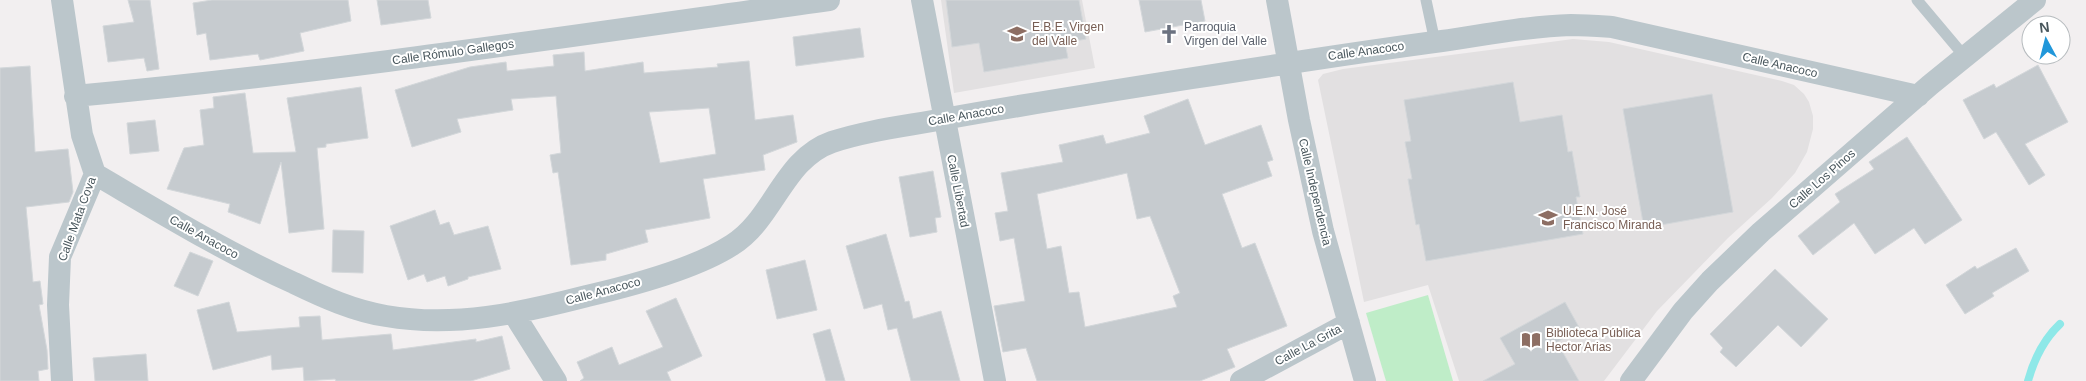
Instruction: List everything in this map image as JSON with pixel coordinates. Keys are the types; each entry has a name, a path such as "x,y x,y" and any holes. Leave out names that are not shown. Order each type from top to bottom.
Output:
{"street":[{"name":"Calle Mata Cova","path":"62,0 84,146 95,174 60,257 58,305 62,381"},
{"name":"Calle Rómulo Gallegos","path":"75,96 166,88 436,55 829,0"},
{"name":"Calle Libertad","path":"922,0 995,381"},
{"name":"Calle Independencia","path":"1277,0 1288,63 1323,231 1366,381"},
{"name":"Calle Los Pinos","path":"1631,381 1683,311 1716,275 1810,188 2035,0"},
{"name":"Calle Anacoco","path":"95,174 259,268 348,306 388,316 479,318 514,314 593,295 670,273 733,245 764,215 790,174 804,159 830,143 867,133 1022,104 1288,63 1538,28 1574,25 1612,27 1918,96"},
{"path":"514,314 547,378"},
{"name":"Calle La Grita","path":"1241,381 1349,323"}],"lane":[{"path":"1426,0 1435,42"},
{"path":"1917,0 1965,57"}],"shaded area":[{"name":"E.B.E. Virgen del Valle","path":"941,0 1082,0 1095,68 954,93"},
{"name":"U.E.N. José Francisco Miranda","path":"1573,39 1609,42 1794,85 1804,94 1809,102 1813,116 1813,129 1807,152 1795,173 1772,198 1728,238 1657,311 1604,381 1459,381 1428,285 1364,302 1318,80 1323,74 1343,69"}],"green space":[{"path":"1428,295 1453,381 1386,381 1366,313"}],"building":[{"path":"128,0 150,0 159,69 147,71 144,58 108,62 103,26 134,22"},
{"path":"212,0 348,0 351,21 300,33 304,51 260,60 258,54 210,60 206,33 197,35 193,3"},
{"path":"377,0 428,0 431,18 381,25"},
{"name":"E.B.E. Virgen del Valle","path":"946,0 1079,0 1086,39 1065,43 1068,58 984,72 979,43 952,47"},
{"path":"1139,0 1201,0 1205,21 1145,32"},
{"path":"860,28 864,57 796,66 793,37"},
{"path":"584,52 585,71 643,62 644,73 718,67 717,64 749,61 755,120 793,115 797,142 763,155 765,170 703,179 710,218 645,230 648,242 606,254 606,260 571,265 558,172 553,173 550,155 561,153 556,96 511,99 513,110 457,119 461,132 412,147 395,90 470,67 506,62 507,71 554,66 553,55","holes":["709,108 716,154 660,163 649,112"]},
{"path":"2038,65 2068,122 2025,144 2045,175 2029,185 1996,132 1984,139 1963,100 1994,84 1996,88"},
{"path":"30,66 35,152 68,149 73,192 69,202 26,207 33,282 40,281 43,304 39,305 47,350 48,369 38,371 39,381 0,381 0,68"},
{"path":"1513,82 1520,122 1562,115 1568,152 1572,151 1580,197 1576,197 1583,234 1426,261 1419,224 1416,225 1408,179 1412,179 1405,142 1411,141 1404,100"},
{"path":"361,87 368,138 326,144 326,147 317,148 324,229 289,233 281,162 260,224 228,212 230,204 167,189 184,148 204,145 200,110 214,108 213,97 245,93 253,153 296,152 287,98"},
{"path":"1712,94 1733,212 1644,228 1623,109"},
{"path":"1188,99 1205,145 1261,125 1273,160 1267,162 1272,176 1222,194 1242,248 1255,243 1287,326 1227,349 1235,367 1200,381 1037,381 1026,348 1003,352 994,306 1025,301 1014,238 1000,241 995,213 1008,211 1001,173 1063,162 1059,145 1103,135 1106,144 1150,133 1144,116","holes":["1127,173 1137,219 1150,216 1180,293 1173,296 1177,307 1085,327 1079,292 1069,293 1061,246 1047,249 1037,194"]},
{"path":"155,120 159,151 130,154 127,123"},
{"path":"1907,137 1962,220 1925,244 1914,228 1875,254 1854,223 1813,255 1798,236 1840,202 1835,194 1874,169 1869,162"},
{"path":"933,171 941,217 935,218 937,232 910,237 899,177"},
{"path":"435,210 440,225 449,222 454,235 488,226 501,269 468,277 468,279 448,286 445,276 427,282 424,274 408,280 390,226"},
{"path":"333,230 364,231 363,273 332,272"},
{"path":"886,234 905,302 909,301 913,319 941,311 960,381 911,381 897,328 888,330 882,304 864,309 846,246"},
{"path":"2016,248 2029,271 1992,293 1994,296 1965,314 1946,285 1975,266 1977,269"},
{"path":"190,252 213,261 198,296 174,286"},
{"path":"805,260 817,310 777,319 766,270"},
{"path":"1775,269 1828,319 1801,347 1778,325 1736,367 1720,352 1723,348 1710,334"},
{"path":"676,298 702,356 667,372 671,381 580,381 584,378 577,362 612,347 619,365 663,347 646,311"},
{"path":"229,302 237,332 300,327 299,317 320,316 322,340 391,334 393,350 476,339 476,342 502,336 510,369 471,381 336,381 335,379 304,381 303,367 272,370 271,355 213,370 197,310"},
{"name":"Biblioteca Pública Hector Arias","path":"1565,302 1580,329 1557,342 1579,381 1483,381 1515,364 1500,338"},
{"path":"830,329 845,381 826,381 813,334"},
{"path":"146,354 148,381 95,381 93,358"}],"waterway":[{"path":"2028,381 2040,350 2060,324"}],"place":[{"name":"E.B.E. Virgen del Valle","path":"1017,34"},
{"name":"Parroquia Virgen del Valle","path":"1169,34"},
{"name":"U.E.N. José Francisco Miranda","path":"1548,218"},
{"name":"Biblioteca Pública Hector Arias","path":"1531,340"}]}
